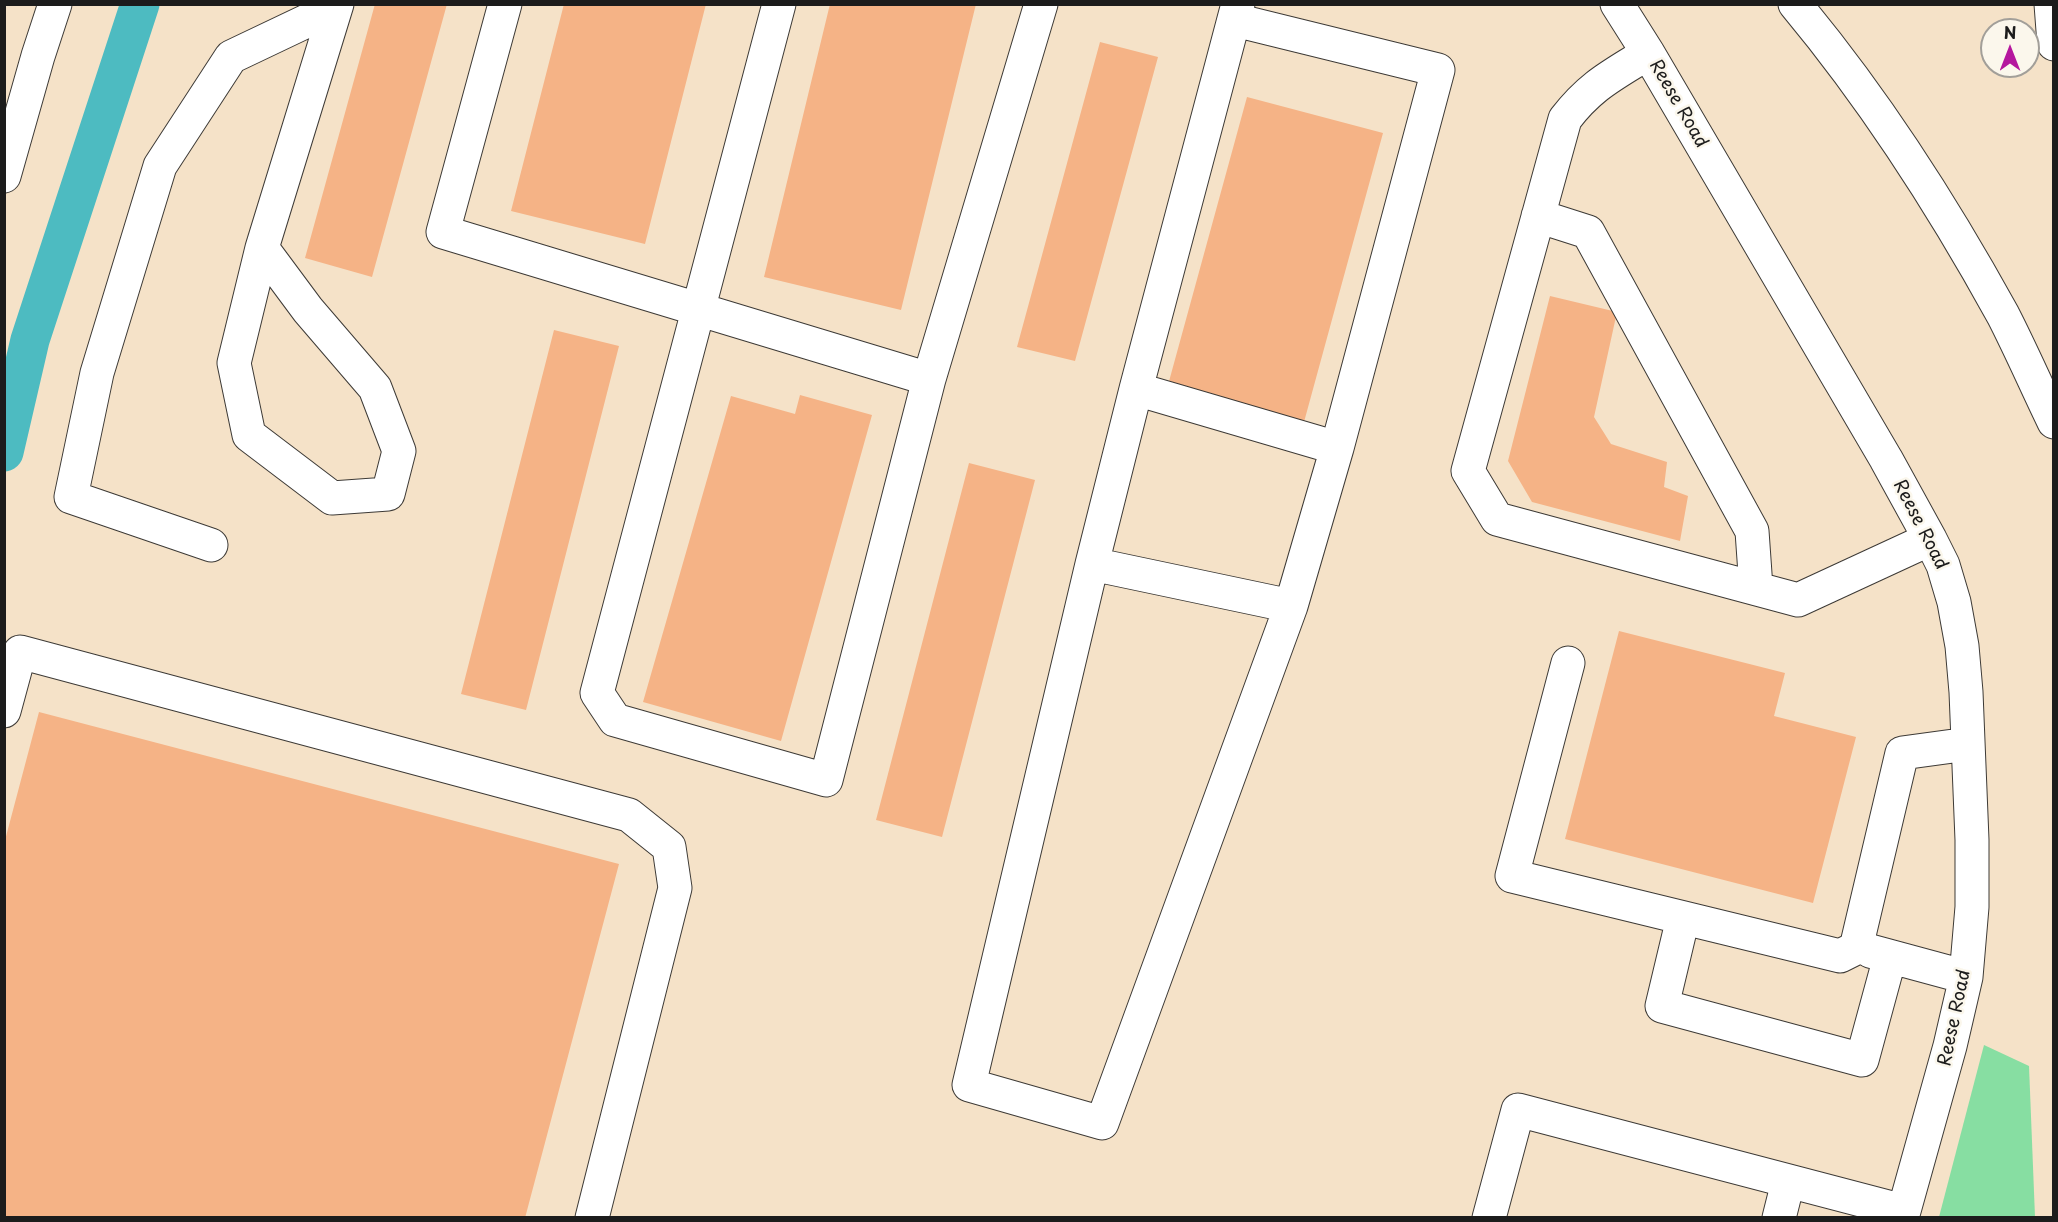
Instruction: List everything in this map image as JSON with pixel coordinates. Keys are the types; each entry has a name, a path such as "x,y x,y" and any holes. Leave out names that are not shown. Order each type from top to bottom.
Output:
{"main road":[{"path":"4,177 55,4"},
{"path":"505,4 443,232 929,380"},
{"path":"779,4 597,693 615,720 826,780 929,380 1041,4"},
{"name":"Reese Road","path":"1617,4 1874,439 1943,565 1954,602 1962,646 1966,692 1972,840 1972,907 1966,977 1950,1046 1903,1214"},
{"path":"1795,4 1839,56 1926,185 2003,316 2054,422"},
{"path":"2051,4 2054,44"},
{"path":"262,248 308,310 375,387 399,451 388,494 332,498 249,435 234,363 262,248 337,6"},
{"path":"211,545 71,497 97,373 160,166 166,156 231,57 337,6"},
{"path":"1236,12 1438,70 1337,448 1291,606 1102,1123 969,1085 1092,564 1236,12"},
{"path":"1648,53 1597,84 1579,100 1565,119 1468,471 1497,519 1798,600 1930,539"},
{"path":"1539,216 1588,232 1752,531 1756,588"},
{"path":"1136,389 1337,448"},
{"path":"1092,564 1291,606"},
{"path":"4,711 12,650 629,815 669,848 675,888 592,1218"},
{"path":"1568,663 1512,876 1840,956 1856,948 1966,977"},
{"path":"1856,948 1902,753 1968,744"},
{"path":"1683,918 1662,1006 1862,1060 1890,957"},
{"path":"1489,1218 1518,1110 1903,1214"},
{"path":"1779,1218 1788,1182"}],"green space":[{"path":"1984,1045 2029,1066 2035,1217 1939,1217"}],"building":[{"path":"375,4 447,4 372,277 305,258"},
{"path":"564,4 706,4 645,244 511,211"},
{"path":"830,4 976,4 901,310 764,277"},
{"path":"1100,42 1158,57 1075,361 1017,347"},
{"path":"1247,97 1383,133 1304,422 1168,385"},
{"path":"1550,296 1617,312 1594,417 1611,444 1667,462 1664,487 1688,496 1680,541 1532,502 1508,461"},
{"path":"554,330 619,346 526,710 461,694"},
{"path":"800,395 872,415 781,741 643,702 731,396 795,414"},
{"path":"969,463 1035,480 942,837 876,820"},
{"path":"1619,631 1785,673 1774,716 1856,737 1813,903 1565,839"},
{"path":"39,712 619,864 525,1218 4,1218 4,844"}],"waterway":[{"path":"4,452 30,340 140,4"}]}
